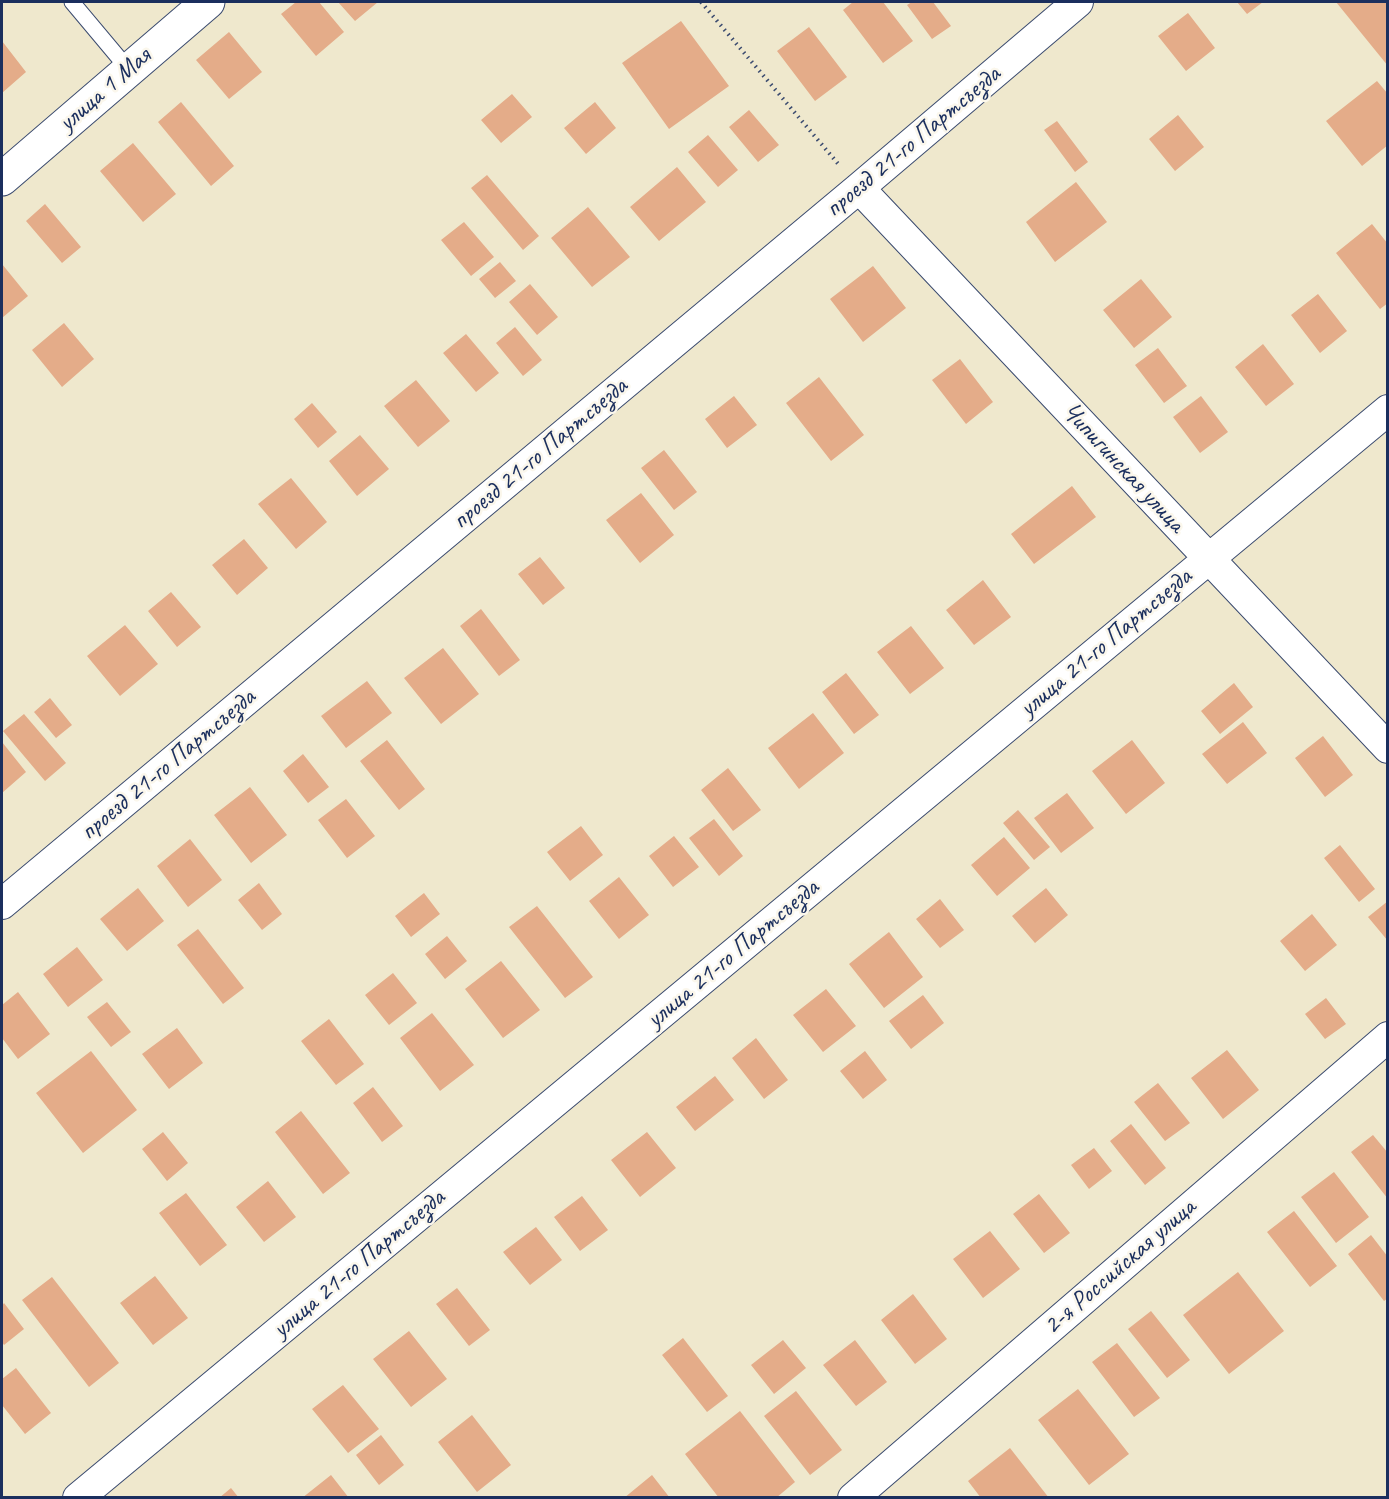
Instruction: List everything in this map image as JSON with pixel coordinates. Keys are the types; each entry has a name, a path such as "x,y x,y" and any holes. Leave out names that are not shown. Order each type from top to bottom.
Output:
{"street":[{"name":"улица 1 Мая","path":"2,179 208,2"},
{"name":"проезд 21-го Партсъезда","path":"2,904 1078,2"},
{"name":"Чипигинская улица","path":"858,188 1388,748"},
{"name":"улица 21-го Партсъезда","path":"78,1497 1388,410"},
{"name":"2-я Российская улица","path":"853,1497 1388,1037"}],"lane":[{"path":"72,2 129,70"}],"path":[{"path":"701,2 858,188"}],"building":[{"path":"296,2 319,2 344,32 316,56 281,14"},
{"path":"338,2 378,2 355,21"},
{"path":"853,2 883,2 913,41 883,63 843,10"},
{"path":"912,2 933,2 951,26 932,39 907,5"},
{"path":"1237,2 1263,2 1247,14"},
{"path":"1336,2 1388,2 1388,66"},
{"path":"1188,13 1215,48 1186,71 1158,36"},
{"path":"681,21 729,86 669,129 622,63"},
{"path":"809,27 847,77 815,101 777,51"},
{"path":"229,32 262,72 229,99 196,60"},
{"path":"2,41 26,72 2,93"},
{"path":"1377,81 1388,94 1388,145 1362,166 1326,121"},
{"path":"512,94 532,117 501,143 481,120"},
{"path":"181,102 234,166 211,186 158,122"},
{"path":"595,102 616,128 586,154 564,128"},
{"path":"749,110 779,145 758,162 729,127"},
{"path":"1178,115 1204,147 1175,171 1149,139"},
{"path":"1057,121 1088,162 1075,172 1044,130"},
{"path":"708,135 738,170 718,187 688,152"},
{"path":"133,143 176,194 143,222 100,171"},
{"path":"677,167 706,202 659,241 630,207"},
{"path":"487,175 539,236 523,250 471,188"},
{"path":"1076,182 1107,222 1055,262 1026,222"},
{"path":"45,204 81,247 62,263 26,221"},
{"path":"588,207 630,257 592,287 551,238"},
{"path":"464,222 494,257 471,276 441,240"},
{"path":"1372,224 1388,244 1388,303 1380,309 1336,253"},
{"path":"500,262 516,281 495,298 479,279"},
{"path":"2,264 28,296 2,318"},
{"path":"873,266 906,308 863,342 830,299"},
{"path":"1141,279 1172,317 1134,348 1103,310"},
{"path":"530,284 558,317 537,335 509,302"},
{"path":"1318,294 1347,331 1320,353 1291,315"},
{"path":"64,323 94,359 62,387 32,350"},
{"path":"515,327 542,360 523,376 496,343"},
{"path":"466,334 499,373 476,392 443,353"},
{"path":"1263,344 1294,384 1266,406 1235,367"},
{"path":"1158,348 1187,386 1164,403 1135,365"},
{"path":"960,359 993,402 966,424 932,380"},
{"path":"819,377 864,435 831,461 786,403"},
{"path":"416,380 450,421 418,447 384,406"},
{"path":"734,396 757,425 727,448 705,419"},
{"path":"1201,396 1228,432 1200,453 1173,417"},
{"path":"312,403 337,432 318,448 294,419"},
{"path":"360,435 389,469 357,496 329,461"},
{"path":"664,450 697,492 674,510 641,468"},
{"path":"291,478 327,522 296,549 258,504"},
{"path":"1072,486 1096,517 1034,564 1011,534"},
{"path":"641,493 674,535 640,563 606,520"},
{"path":"244,539 268,568 237,595 212,565"},
{"path":"540,557 565,588 543,605 518,574"},
{"path":"983,580 1011,617 974,645 946,610"},
{"path":"171,592 201,627 177,647 148,611"},
{"path":"481,609 520,660 499,676 460,626"},
{"path":"125,625 158,664 120,696 87,656"},
{"path":"911,626 944,668 910,694 877,652"},
{"path":"443,648 479,694 441,724 404,678"},
{"path":"846,673 879,715 854,734 822,692"},
{"path":"367,681 392,713 346,748 321,716"},
{"path":"1234,683 1253,707 1220,734 1201,711"},
{"path":"50,698 72,725 56,738 34,712"},
{"path":"813,713 844,753 799,789 768,748"},
{"path":"24,714 66,763 45,781 3,731"},
{"path":"1243,722 1267,753 1227,784 1202,754"},
{"path":"1323,736 1353,775 1325,797 1295,758"},
{"path":"387,740 425,789 399,810 360,761"},
{"path":"1132,740 1165,783 1126,814 1092,771"},
{"path":"2,742 26,772 2,793"},
{"path":"303,754 329,787 308,803 283,771"},
{"path":"728,768 761,810 733,831 701,790"},
{"path":"250,787 287,835 251,863 214,815"},
{"path":"1067,793 1094,828 1061,853 1034,818"},
{"path":"346,799 375,836 347,858 318,820"},
{"path":"1018,810 1050,847 1034,860 1003,823"},
{"path":"714,819 743,856 719,876 689,838"},
{"path":"581,826 603,855 570,881 547,852"},
{"path":"674,836 699,867 673,887 649,856"},
{"path":"1004,837 1030,868 997,896 971,865"},
{"path":"190,839 222,880 188,907 157,866"},
{"path":"1340,845 1375,889 1359,902 1324,858"},
{"path":"619,877 649,915 619,939 589,901"},
{"path":"259,883 282,914 262,930 238,900"},
{"path":"138,888 164,921 127,951 100,919"},
{"path":"1046,888 1068,915 1035,943 1012,916"},
{"path":"424,893 440,914 411,937 395,916"},
{"path":"940,899 964,930 940,948 916,919"},
{"path":"1388,901 1388,941 1368,917"},
{"path":"537,906 593,977 565,998 509,927"},
{"path":"1312,914 1337,945 1305,971 1280,941"},
{"path":"198,929 244,988 223,1004 177,945"},
{"path":"889,932 923,977 884,1008 849,964"},
{"path":"447,936 467,961 445,979 425,954"},
{"path":"77,947 103,980 68,1007 43,974"},
{"path":"501,961 540,1010 503,1038 465,989"},
{"path":"393,973 417,1003 389,1025 365,995"},
{"path":"826,989 856,1026 823,1052 793,1015"},
{"path":"18,992 50,1034 18,1059 2,1038 2,1005"},
{"path":"923,995 944,1023 911,1049 889,1021"},
{"path":"1326,998 1346,1024 1325,1039 1305,1014"},
{"path":"107,1002 131,1032 111,1047 87,1017"},
{"path":"432,1013 474,1065 440,1091 400,1038"},
{"path":"329,1019 364,1064 336,1085 301,1041"},
{"path":"177,1028 203,1063 169,1089 142,1054"},
{"path":"756,1038 788,1080 764,1099 732,1058"},
{"path":"1227,1050 1259,1090 1223,1119 1191,1078"},
{"path":"91,1051 137,1110 83,1153 36,1093"},
{"path":"865,1051 887,1080 863,1099 840,1071"},
{"path":"715,1076 734,1100 695,1131 676,1107"},
{"path":"1158,1083 1190,1123 1165,1141 1134,1102"},
{"path":"373,1087 403,1126 382,1142 353,1103"},
{"path":"301,1111 350,1173 323,1194 275,1132"},
{"path":"1131,1124 1166,1168 1145,1185 1110,1141"},
{"path":"163,1132 188,1163 167,1181 142,1149"},
{"path":"647,1132 676,1168 640,1197 611,1160"},
{"path":"1373,1135 1388,1153 1388,1199 1351,1152"},
{"path":"1094,1148 1112,1171 1089,1189 1071,1165"},
{"path":"1334,1172 1369,1217 1336,1243 1301,1197"},
{"path":"268,1181 296,1217 264,1242 236,1207"},
{"path":"186,1193 227,1245 200,1266 159,1213"},
{"path":"1039,1194 1070,1233 1044,1253 1013,1214"},
{"path":"582,1196 608,1230 580,1251 554,1217"},
{"path":"1294,1211 1337,1266 1310,1287 1267,1232"},
{"path":"536,1227 562,1260 530,1285 503,1252"},
{"path":"990,1231 1020,1269 983,1298 953,1259"},
{"path":"1371,1235 1388,1257 1388,1298 1384,1301 1348,1254"},
{"path":"1238,1272 1284,1331 1229,1374 1183,1315"},
{"path":"155,1276 188,1318 153,1345 120,1303"},
{"path":"52,1277 119,1363 89,1387 22,1300"},
{"path":"457,1288 490,1330 469,1346 436,1304"},
{"path":"913,1294 947,1339 915,1364 881,1320"},
{"path":"4,1303 24,1329 4,1345 2,1342 2,1306"},
{"path":"1151,1311 1190,1360 1167,1378 1128,1329"},
{"path":"409,1331 447,1379 411,1407 373,1359"},
{"path":"683,1338 728,1396 707,1412 662,1355"},
{"path":"783,1340 806,1368 774,1394 751,1365"},
{"path":"855,1340 887,1382 856,1406 823,1365"},
{"path":"1117,1343 1160,1398 1134,1417 1092,1362"},
{"path":"16,1368 51,1413 25,1434 2,1405 2,1379"},
{"path":"343,1385 379,1429 348,1453 312,1409"},
{"path":"1078,1389 1129,1454 1089,1485 1038,1420"},
{"path":"796,1391 842,1450 810,1475 764,1416"},
{"path":"740,1411 795,1482 776,1498 719,1498 685,1454"},
{"path":"472,1415 511,1465 477,1492 438,1442"},
{"path":"381,1435 404,1465 379,1485 356,1455"},
{"path":"1010,1448 1049,1498 981,1498 968,1481"},
{"path":"331,1475 349,1498 302,1498"},
{"path":"652,1475 670,1498 624,1498"},
{"path":"231,1488 239,1498 219,1498"}]}
